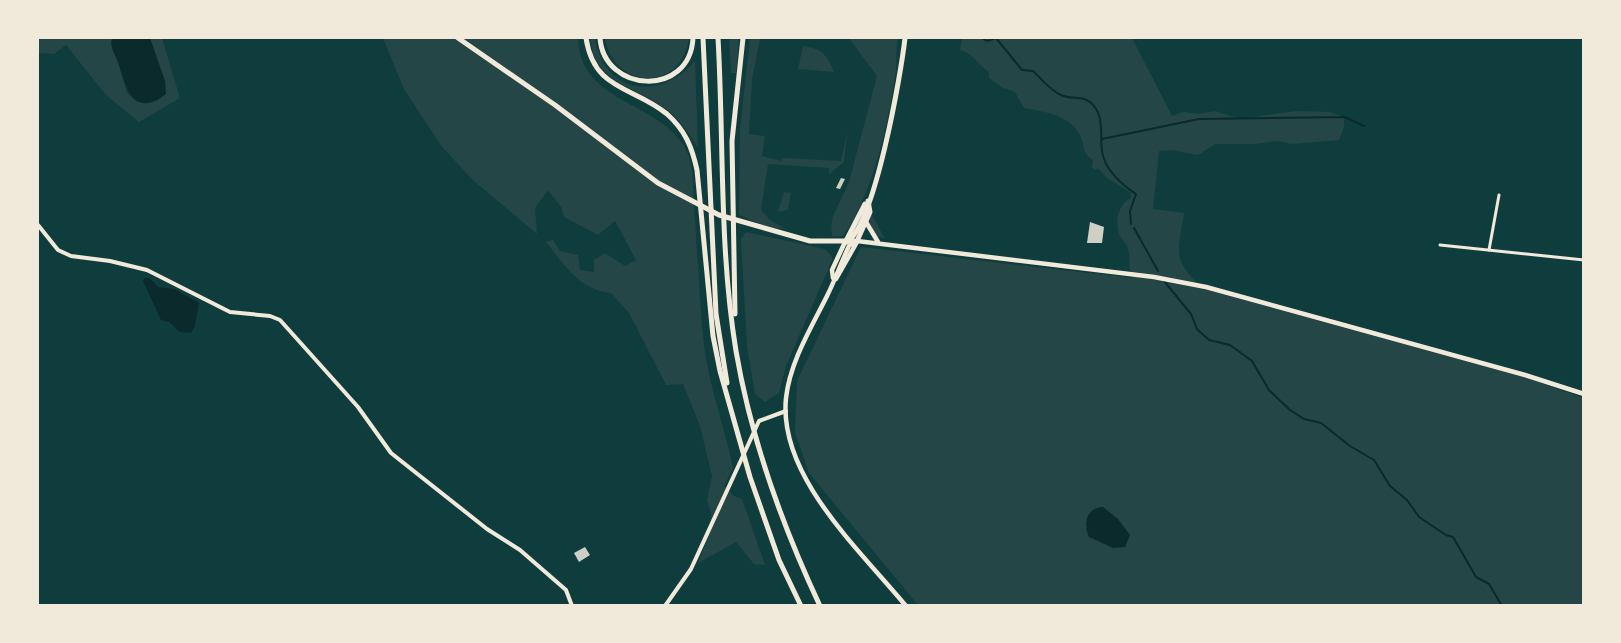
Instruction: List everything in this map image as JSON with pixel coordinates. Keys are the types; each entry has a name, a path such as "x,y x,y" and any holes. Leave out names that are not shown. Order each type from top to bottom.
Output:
{"highway":[{"path":"458,38 658,183 746,224 810,241 857,241 870,212 868,201"},
{"path":"586,38 592,60 600,72 610,82 665,113 684,133 691,145 697,170 713,336 720,371 750,477 772,539 801,606"},
{"path":"600,38 605,58 617,71 635,79 658,81 675,74 690,58 693,38"},
{"path":"703,38 716,314 732,408"},
{"path":"718,38 727,265 736,349 744,393 758,444 795,554 820,606"},
{"path":"736,349 732,141 743,38"},
{"path":"845,242 868,201 892,122 905,38"}],"main road":[{"path":"866,222 878,242"},
{"path":"906,606 815,495 791,444 786,411 793,368 849,246 857,241 1154,277 1206,287 1525,375 1584,394"},
{"path":"833,284 832,270 845,242"}],"street":[{"path":"1489,250 1499,195"},
{"path":"38,225 58,250 71,256 120,263 147,270 230,312 270,316 280,320 358,407 391,453 487,529 520,550 566,590 572,606"},
{"path":"1440,245 1584,260"},
{"path":"665,606 691,569 761,420 786,411"}],"shaded area":[{"path":"38,38 112,38 127,93 137,102 158,100 165,81 150,38 162,38 180,98 139,122 106,95 66,45 54,54 38,53"},
{"path":"112,38 150,38 165,81 166,94 147,103 139,102 134,98 125,83 113,52"},
{"path":"383,38 578,38 582,59 591,76 605,89 671,131 684,146 688,153 693,177 706,361 733,468 724,486 734,496 742,499 765,565 754,564 736,542 698,563 710,533 711,513 707,500 712,476 700,426 683,384 666,385 629,313 611,293 600,291 582,282 546,242 553,240 560,251 578,255 580,270 594,272 594,260 605,253 625,266 636,260 615,221 598,235 564,217 561,207 548,190 535,208 537,234 474,181 442,147 404,89"},
{"path":"590,38 595,38 600,57 609,71 621,81 635,86 651,87 666,83 681,74 695,61 698,148 669,111 609,75 593,53"},
{"path":"605,38 689,38 683,56 674,69 661,76 647,78 633,75 621,68 611,55"},
{"path":"729,38 739,38 736,73 731,73"},
{"path":"750,38 760,38 752,80 749,134 765,136 762,156 782,161 783,158 841,161 847,133 844,162 829,174 829,168 768,164 761,210 770,220 786,229 771,228 739,215 740,130"},
{"path":"849,38 898,38 896,70 884,134 863,200 843,236 832,236 833,216 849,182 877,76"},
{"path":"962,38 1132,38 1172,116 1183,112 1198,114 1215,111 1240,119 1295,111 1329,112 1344,117 1344,127 1339,140 1292,144 1278,141 1256,144 1215,144 1198,155 1172,150 1159,151 1153,209 1184,213 1179,255 1186,270 1204,289 1523,377 1583,398 1583,605 918,605 809,473 795,433 797,381 861,247 1133,278 1128,250 1119,234 1117,223 1120,209 1131,198 1131,193 1107,178 1098,168 1095,170 1092,167 1093,160 1086,153 1078,132 1072,125 1058,116 1024,108 1015,92 1003,88 989,78 989,72 969,54 960,50"},
{"path":"803,46 823,53 834,72 798,69"},
{"path":"784,192 791,193 788,210 778,212"},
{"path":"871,213 885,239 875,235 869,224"},
{"path":"746,232 825,249 833,258 786,366 779,393 765,402 755,394 747,346 741,239"},
{"path":"144,278 150,278 158,287 174,289 199,303 195,325 191,333 180,332 169,322 161,320 143,281"},
{"path":"1103,507 1118,519 1130,535 1125,547 1113,548 1089,537 1086,527 1087,518 1093,510"}],"building":[{"path":"841,178 845,179 840,189 836,188"},
{"path":"1090,222 1104,227 1102,243 1087,243"},
{"path":"585,547 590,555 579,562 574,553"}],"waterway":[{"path":"982,38 987,41 996,38 1022,70 1033,71 1056,93 1065,97 1082,98 1094,106 1099,116 1103,158 1120,181 1136,194 1130,211 1131,224"},
{"path":"1102,139 1199,119 1345,117 1364,126"},
{"path":"1134,228 1158,271"},
{"path":"1164,281 1191,314 1197,329 1209,340 1230,345 1252,361 1269,390 1290,410 1304,419 1321,423 1350,446 1374,460 1390,486 1407,500 1419,517 1446,535 1453,537 1476,577 1489,584 1502,606"}]}
